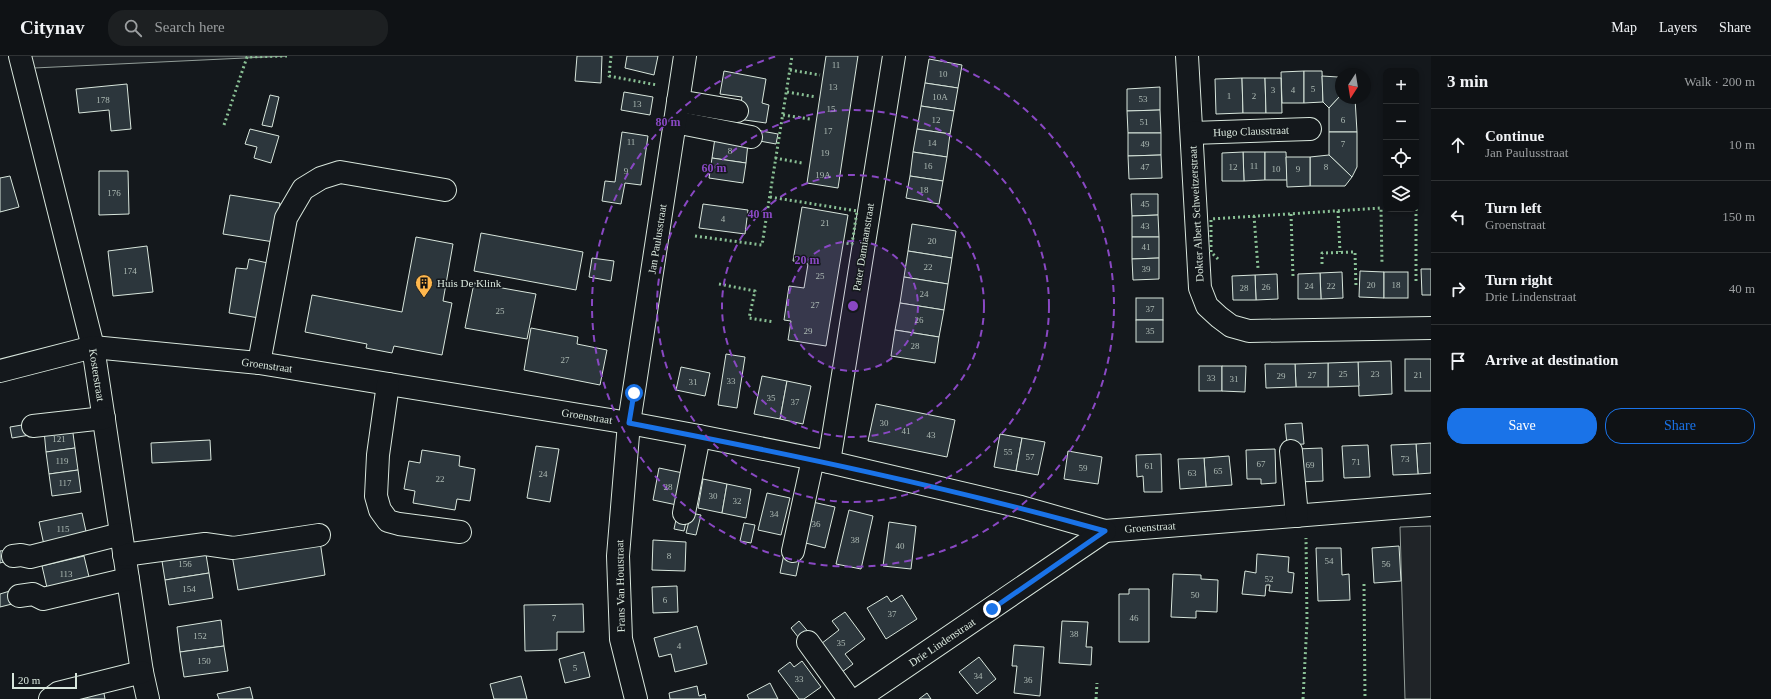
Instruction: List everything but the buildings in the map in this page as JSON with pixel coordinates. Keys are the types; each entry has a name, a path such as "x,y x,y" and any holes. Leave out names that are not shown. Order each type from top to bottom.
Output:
{"street":[{"name":"Kosterstraat","path":"20,56 93,347 142,672 148,699"},
{"name":"Jan Paulusstraat","path":"629,423 685,56"},
{"name":"Pater Damiaanstraat","path":"793,551 821,461 894,56"},
{"name":"Dokter Albert Schweitzerstraat","path":"1187,56 1200,288 1207,306 1231,326 1249,331 1431,328"},
{"path":"677,111 737,111"},
{"path":"677,111 751,137"},
{"name":"Hugo Clausstraat","path":"1192,133 1310,129"},
{"path":"259,363 286,218 303,189 322,178 340,172 445,190"},
{"name":"Groenstraat","path":"0,371 93,347 259,363 629,423 821,461 1021,507 1105,531 1431,505"},
{"path":"388,384 378,455 376,496 380,510 388,521 399,524 460,532"},
{"path":"33,426 104,418"},
{"name":"Frans Van Houtstraat","path":"629,423 618,556 621,639 636,699"},
{"path":"690,512 704,438"},
{"path":"1291,451 1297,516"},
{"name":"Drie Lindenstraat","path":"858,699 1105,531"},
{"path":"13,556 21,555 30,557 123,545 205,544 233,548 319,535"},
{"path":"19,596 33,594 43,599 128,579"},
{"path":"808,642 848,699"},
{"path":"50,699 58,693 142,672"}],"shaded area":[{"path":"31,56 287,56 34,68"},
{"path":"1431,526 1431,699 1405,699 1400,527"}],"hedge":[{"path":"224,125 247,57 287,56"},
{"path":"611,56 609,76 657,85"},
{"path":"695,236 762,245 792,56"},
{"path":"790,70 820,75"},
{"path":"787,92 816,97"},
{"path":"783,115 810,119"},
{"path":"775,158 802,163"},
{"path":"770,197 857,211 852,244 845,243"},
{"path":"1218,259 1211,252 1211,219 1381,208 1382,264"},
{"path":"1338,211 1340,252"},
{"path":"1416,212 1416,281"},
{"path":"1291,214 1293,277"},
{"path":"1254,216 1258,268"},
{"path":"1322,264 1322,253 1355,252 1356,287"},
{"path":"719,284 755,291 749,318 774,322"},
{"path":"1303,699 1307,622 1306,538"},
{"path":"1364,584 1365,699"},
{"path":"1096,699 1097,683"}],"place":[{"name":"Huis De Klink","path":"424,298"}],"route":[{"path":"634,393 629,423 829,462 1021,507 1105,531 992,609"}]}
